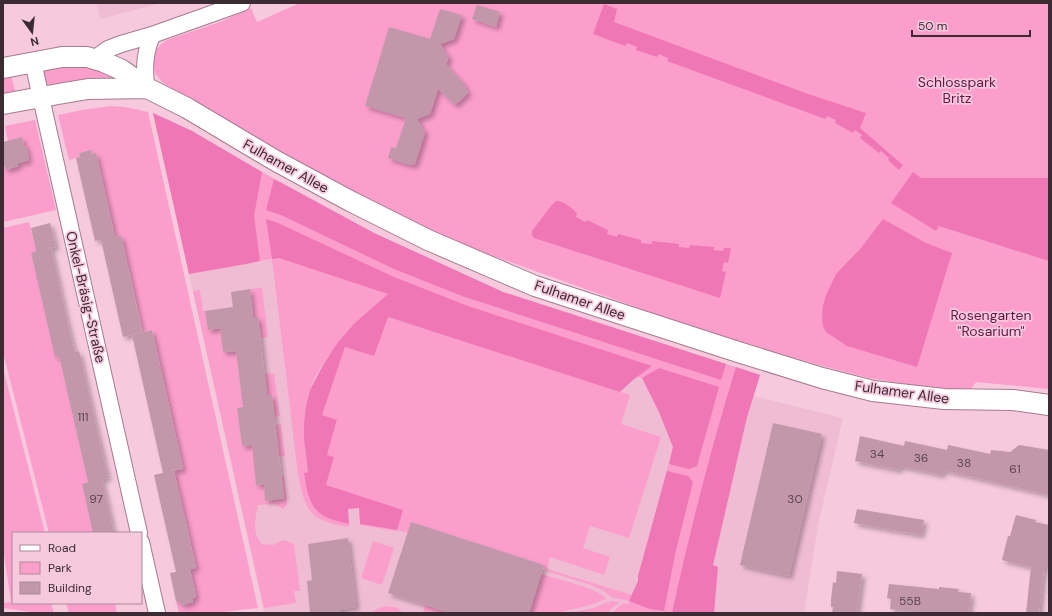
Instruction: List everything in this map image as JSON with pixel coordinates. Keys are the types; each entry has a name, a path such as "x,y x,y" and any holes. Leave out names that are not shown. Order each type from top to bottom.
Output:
{"street":[{"path":"94,59 108,49 121,44 152,35 242,3"},
{"path":"3,104 88,89 147,88 145,61 147,48 152,35"},
{"name":"Fulhamer Allee","path":"3,68 62,57 73,56 94,59 122,70 147,88 187,108 276,161 352,202 428,240 535,286 735,352 822,378 873,391 944,399 1013,400 1049,405"},
{"name":"Onkel-Bräsig-Straße","path":"33,62 139,532"},
{"path":"142,546 157,613"}],"shaded area":[{"path":"97,3 162,3 100,19"},
{"path":"604,4 617,9 614,22 808,94 866,113 860,128 903,165 899,170 881,151 879,153 860,138 862,135 855,130 853,133 835,123 836,120 827,116 825,119 667,61 668,58 659,54 657,57 636,50 637,47 627,43 625,46 593,34"},
{"path":"153,113 192,131 262,172 254,216 260,261 189,274"},
{"path":"913,172 921,178 1049,178 1049,261 939,226 936,231 891,203"},
{"path":"274,179 374,233 503,292 726,364 721,380 462,296 394,269 281,215 266,210"},
{"path":"556,201 565,203 570,207 577,213 576,217 585,222 587,220 608,230 607,234 617,237 618,234 641,240 641,243 652,244 652,241 679,244 679,247 689,248 690,245 714,247 714,250 723,251 724,248 731,248 728,263 724,262 722,271 726,272 720,298 534,238 532,231"},
{"path":"266,219 278,223 394,277 468,306 652,366 620,392 388,317 374,356 345,347 322,415 337,420 327,455 334,457 326,485 403,510 397,530 360,524 359,508 348,509 349,524 328,518 315,509 311,502 304,473 308,472 304,439 304,422 310,390 323,365 338,342 355,323 388,294 279,258 272,259"},
{"path":"883,219 926,243 952,253 917,367 847,346 826,332 823,326 823,306 826,295 836,274 861,248"},
{"path":"279,258 642,378 659,412 673,447 638,576 638,581 624,613 264,613 189,274"},
{"path":"736,367 760,375 747,417 713,565 718,567 714,613 672,613 701,489"},
{"path":"659,368 719,387 697,466 689,469 669,464 673,447 659,412 642,378"},
{"path":"753,396 843,418 818,525 804,613 714,613 718,567 713,565"},
{"path":"667,471 688,476 693,482 676,550 664,611 650,609 629,601 638,581 638,576"}],"green space":[{"path":"300,3 1049,3 1049,389 976,382 970,391 910,385 869,378 819,365 689,326 440,237 342,187 163,83 155,73 153,61 157,49 167,40 220,22 251,8 257,22"},
{"path":"59,65 89,66 122,79 47,86 43,72 44,69"},
{"path":"11,75 16,95 3,98 3,77"},
{"path":"111,106 125,107 148,112 258,608 214,613 179,613 176,601 180,601 181,605 193,602 192,598 196,597 190,569 196,567 174,471 183,468 152,330 143,332 121,236 115,237 96,153 92,154 91,150 79,153 80,157 69,160 58,115"},
{"path":"153,113 192,131 262,172 374,233 503,292 760,375 747,417 713,565 718,567 714,613 612,613 623,603 628,604 629,601 611,597 604,591 588,584 546,571 546,569 543,568 544,565 411,522 408,533 397,530 326,485 334,457 327,455 337,421 322,415 345,347 388,317 630,395 621,424 661,437 629,538 590,526 583,548 610,557 604,575 550,557 547,569 632,595 638,581 638,576 673,447 659,412 642,378 388,294 338,344 327,358 310,389 304,422 308,472 304,473 316,508 327,517 349,524 349,527 336,525 326,521 312,512 303,497 298,474 272,259 189,274"},
{"path":"35,120 56,210 3,222 3,166 5,166 6,169 18,166 18,163 29,160 26,146 24,146 22,138 8,141 5,126"},
{"path":"29,222 36,251 31,253 55,356 59,356 88,482 82,484 93,532 49,532 3,352 3,228"},
{"path":"262,288 268,337 261,338 258,317 253,317 250,289"},
{"path":"200,290 208,330 228,328 221,335 223,352 237,351 239,364 237,364 244,407 237,408 242,446 253,445 257,485 264,484 266,501 284,498 281,476 284,476 287,504 283,509 274,504 258,505 255,526 257,536 262,544 273,545 283,540 294,544 300,591 294,591 296,603 264,608 193,291"},
{"path":"3,368 45,532 12,532 12,604 51,604 54,613 38,613 3,608 3,603 11,602 3,547"},
{"path":"274,373 280,416 274,417 272,395 267,395 265,374"},
{"path":"281,424 285,456 279,457 275,425"},
{"path":"360,524 397,530 396,531"},
{"path":"373,541 394,548 382,585 361,578"},
{"path":"541,574 596,591 603,595 606,599 594,604 557,613 529,613"},
{"path":"611,601 620,602 608,613 569,613 594,608"},
{"path":"66,604 115,604 117,613 69,613"},
{"path":"425,605 451,613 423,613"},
{"path":"386,606 398,608 403,613 371,613"}],"building":[{"path":"477,5 500,12 496,27 472,19"},
{"path":"440,9 462,15 454,39 440,44 449,57 446,64 464,84 468,93 455,105 438,89 430,114 417,119 425,132 415,164 410,165 388,158 391,147 396,148 406,118 365,106 389,27 430,39"},
{"path":"22,137 24,146 26,145 29,160 18,163 18,166 6,170 5,166 3,166 3,142"},
{"path":"91,150 92,154 96,153 115,237 121,235 142,332 123,337 101,240 95,241 76,158 80,157 79,153"},
{"path":"50,223 56,247 51,248 69,329 75,352 79,351 108,478 102,479 114,532 93,532 82,484 88,482 59,356 55,357 31,253 36,251 31,228"},
{"path":"250,289 253,317 258,317 267,395 272,395 284,498 265,501 264,484 256,485 252,445 242,446 237,408 243,407 236,351 223,352 220,328 208,330 205,311 233,307 231,292"},
{"path":"152,330 183,469 171,471 174,471 196,568 190,569 196,597 192,598 193,602 181,605 180,601 176,601 170,573 176,572 154,475 163,473 132,335"},
{"path":"773,423 822,434 789,576 740,565"},
{"path":"860,436 904,446 905,441 947,450 948,445 990,454 991,450 1010,452 1019,445 1049,450 1049,495 943,470 942,475 900,466 899,470 855,461"},
{"path":"857,509 924,520 921,535 854,523"},
{"path":"1016,515 1049,525 1049,569 1044,567 1039,613 1026,613 1031,567 1002,560 1008,536 1010,536"},
{"path":"411,522 544,565 529,613 451,613 388,593"},
{"path":"348,538 356,607 341,609 341,613 310,613 307,581 312,580 308,544"},
{"path":"837,571 862,574 857,613 832,613 833,607 831,607 831,600 833,582 836,583"},
{"path":"889,584 939,589 939,587 959,589 958,592 971,593 969,613 925,613 890,609 891,599 887,598"}],"park label":[{"name":"Schlosspark Britz","path":"957,90"},
{"name":"Rosengarten \"Rosarium\"","path":"991,324"}]}
